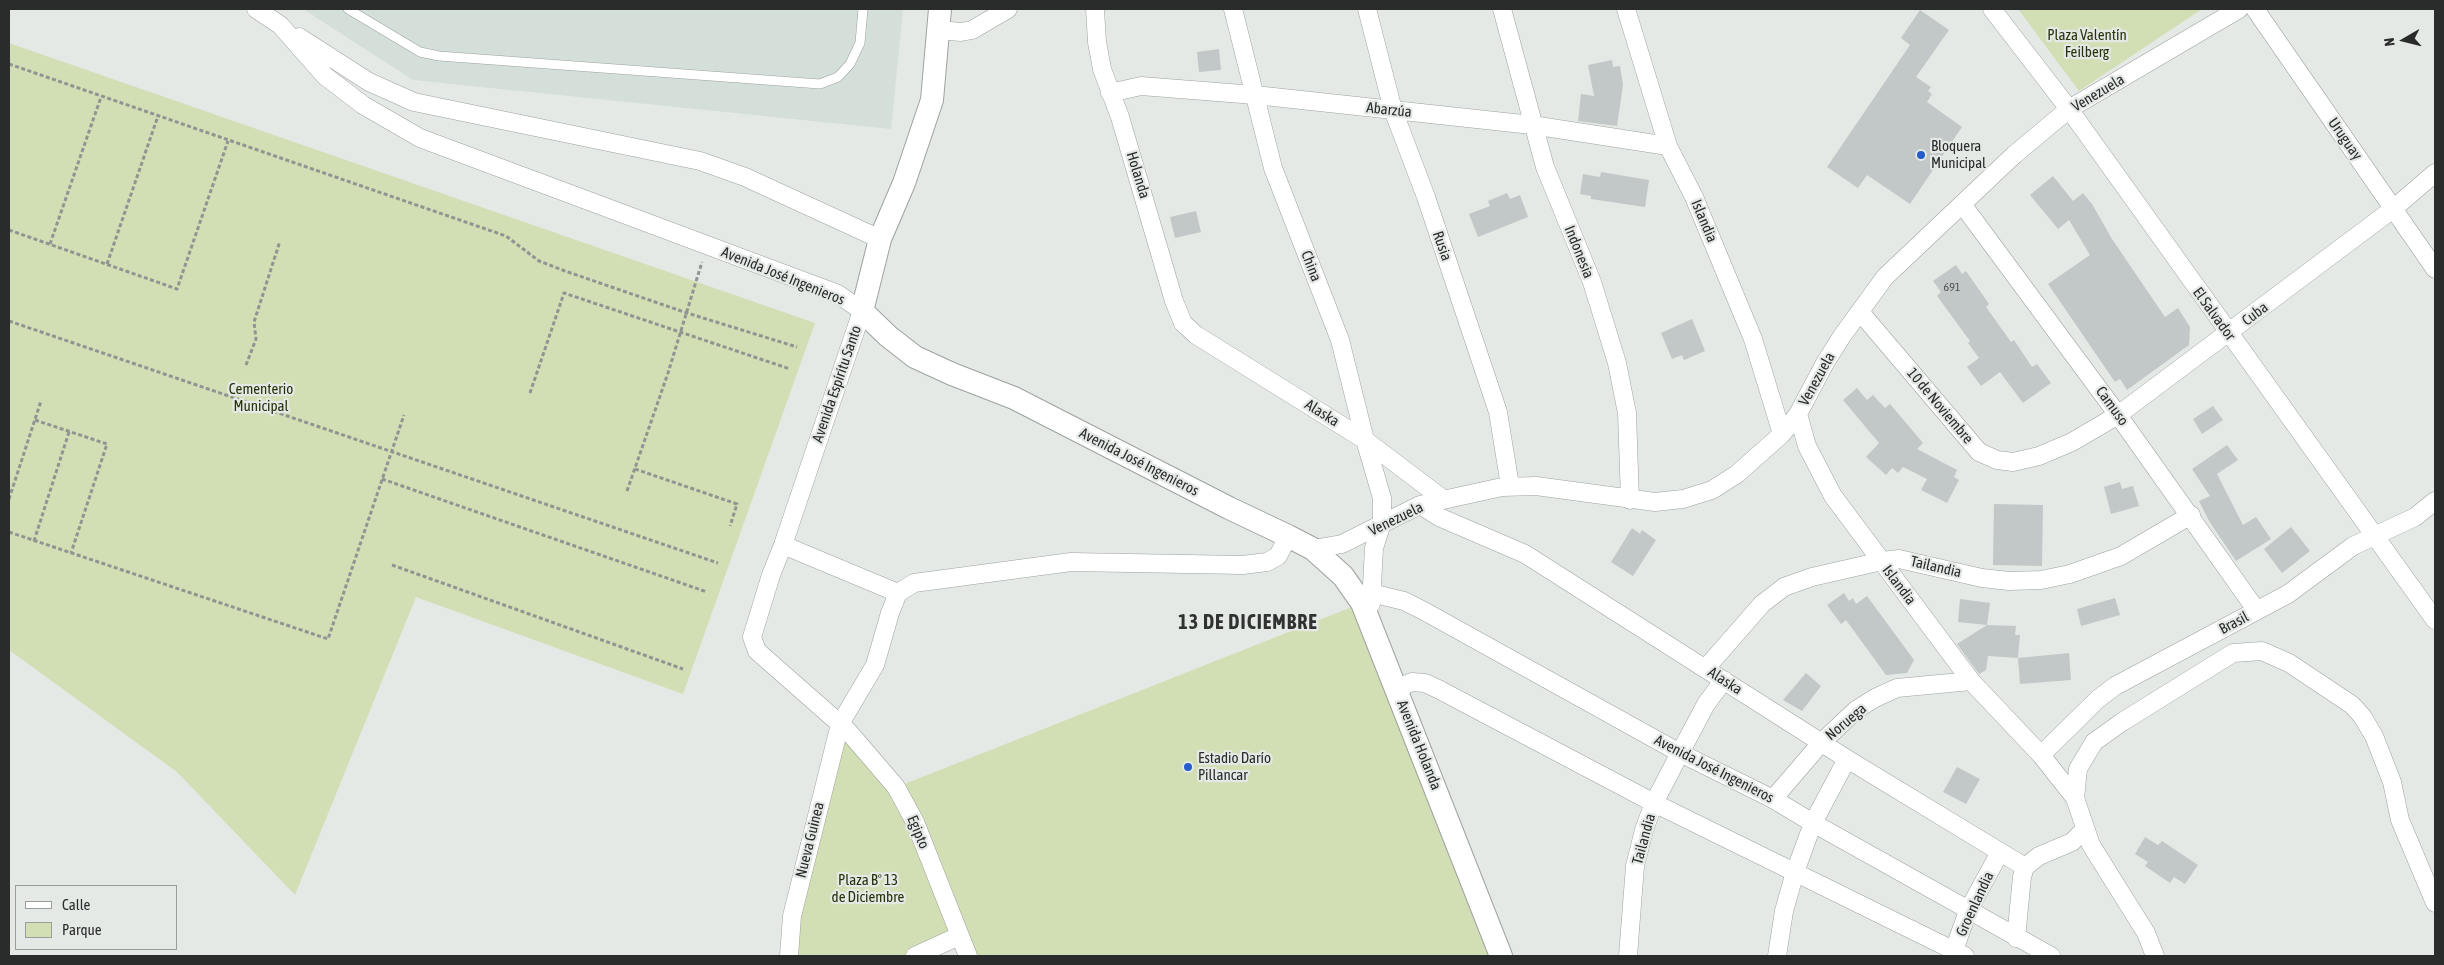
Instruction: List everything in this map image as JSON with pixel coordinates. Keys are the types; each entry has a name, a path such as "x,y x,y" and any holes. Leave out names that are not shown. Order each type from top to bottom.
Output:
{"street":[{"name":"Avenida José Ingenieros","path":"256,9 280,25 326,76 363,105 420,138 838,294 862,311 888,336 915,357 952,374 1014,398 1313,549"},
{"path":"939,20 961,32 972,30 1008,9"},
{"name":"Holanda","path":"1096,9 1097,42 1110,93 1123,126 1174,301 1183,323 1196,334"},
{"name":"China","path":"1233,9 1273,168 1340,340 1365,440 1382,498 1382,524 1374,548 1371,628"},
{"name":"Rusia","path":"1367,9 1393,110 1426,197 1498,412 1510,486"},
{"name":"Indonesia","path":"1502,9 1544,167 1592,282 1617,364 1627,413 1630,500"},
{"name":"Islandia","path":"1626,9 1668,146 1694,197 1754,339 1782,434"},
{"name":"El Salvador","path":"1992,9 2069,109 2435,620"},
{"name":"Venezuela","path":"1313,549 1342,544 1420,504 1510,486 1536,486 1655,502 1683,499 1712,490 1737,474 1782,434 1798,414 1825,363 1885,277 1962,204 2069,109 2239,9"},
{"name":"Uruguay","path":"2255,9 2435,269"},
{"name":"Avenida Espíritu Santo","path":"840,724 757,651 752,637 771,575 783,545 862,311 880,239 904,184 922,135 932,100 939,20"},
{"path":"280,25 369,82 414,102 700,161 746,177 880,239"},
{"name":"Abarzúa","path":"1110,93 1141,86 1255,95 1532,125 1668,146"},
{"name":"Cuba","path":"2039,456 2072,442 2118,415 2394,209 2435,173"},
{"name":"Camuso","path":"1962,204 2118,415 2257,611"},
{"name":"10 de Noviembre","path":"1860,314 1979,452 1997,460 2013,462 2039,456"},
{"name":"Alaska","path":"1196,334 1365,440 1443,499"},
{"name":"Islandia","path":"1798,414 1807,446 1833,496 1971,681 2041,755 2075,798"},
{"name":"Brasil","path":"2041,755 2092,705 2115,686 2304,584 2353,546 2415,517 2435,501"},
{"name":"Alaska","path":"1420,504 1439,517 1525,554 1821,743 2025,867"},
{"name":"Tailandia","path":"1706,668 1755,611 1784,587 1812,577 1899,559 1919,562 1982,578 2009,581 2041,580 2070,574 2120,556 2190,515"},
{"path":"783,545 898,592 914,583 1071,562 1243,565 1267,562 1278,556 1288,536"},
{"name":"Avenida Holanda","path":"1313,549 1343,576 1362,603 1501,956"},
{"name":"Nueva Guinea","path":"789,956 792,916 840,724 875,665 898,592"},
{"name":"Avenida José Ingenieros","path":"1371,593 1404,601 1424,611 1680,753 1773,799 1968,911 2051,956"},
{"path":"2156,956 2146,933 2091,845 2075,798 2078,769 2094,742 2122,722 2233,653 2262,652 2288,662 2352,705 2362,716 2374,736 2392,782 2400,820 2435,903"},
{"name":"Tailandia","path":"1628,956 1635,866 1654,803 1706,704 1724,680"},
{"name":"Noruega","path":"1773,799 1821,743 1856,710 1875,698 1897,688 1971,681"},
{"path":"1396,689 1412,682 1425,683 1438,689 1654,803 1957,954"},
{"name":"Egipto","path":"840,724 896,787 915,822 968,956"},
{"name":"Noruega","path":"1777,956 1784,911 1794,872 1813,823 1847,759"},
{"path":"2016,938 2022,878 2025,867 2039,856 2072,842 2085,829"},
{"name":"Groenlandia","path":"1957,954 1968,911 2000,852"},
{"path":"915,956 960,936"}],"lane":[{"path":"348,9 420,52 439,56 820,84 838,77 850,64 860,43 863,9"}],"path":[{"path":"9,64 506,236 539,261 686,313 797,347"},
{"path":"50,244 101,96"},
{"path":"107,264 158,116"},
{"path":"9,230 177,289 228,141"},
{"path":"246,365 256,339 254,322 280,241"},
{"path":"628,491 707,245"},
{"path":"530,393 564,293 790,369"},
{"path":"9,321 718,563"},
{"path":"9,500 41,401"},
{"path":"9,532 328,639 404,415"},
{"path":"35,420 107,444 71,553"},
{"path":"34,540 69,432"},
{"path":"635,469 737,504 730,526"},
{"path":"382,479 707,592"},
{"path":"392,565 683,669"}],"shaded area":[{"path":"303,9 903,9 891,129 413,80"}],"green space":[{"name":"Plaza Valentín Feilberg","path":"2018,9 2202,9 2079,91"},
{"name":"Cementerio Municipal","path":"9,43 815,323 683,694 416,597 295,895 177,772 9,650"},
{"name":"Estadio Darío Pillancar","path":"1362,603 1501,956 968,956 959,936 915,956 789,956 840,724 897,787"}],"building":[{"path":"1920,10 1949,30 1916,77 1931,87 1928,91 1932,94 1927,102 1962,127 1910,204 1867,175 1858,188 1827,167 1910,45 1901,38"},
{"path":"1219,49 1221,70 1199,72 1197,52"},
{"path":"1612,60 1613,67 1620,66 1623,85 1617,126 1578,121 1581,94 1594,96 1588,65"},
{"path":"1601,172 1649,180 1645,207 1591,199 1591,196 1580,194 1583,174 1600,177"},
{"path":"2053,176 2073,201 2083,193 2092,204 2112,239 2165,317 2178,308 2190,327 2189,345 2127,390 2120,379 2115,382 2048,284 2090,255 2069,220 2058,229 2030,195"},
{"path":"1507,193 1510,199 1520,195 1528,217 1478,237 1469,214 1490,206 1488,201"},
{"path":"1196,211 1201,232 1175,238 1170,217"},
{"path":"1956,265 1962,274 1966,271 1989,304 1986,307 2011,342 2014,340 2032,367 2037,364 2051,383 2023,403 2000,372 1981,386 1967,367 1979,358 1968,343 1970,341 1937,296 1941,292 1933,281"},
{"path":"1692,319 1705,351 1684,360 1682,355 1672,359 1661,333"},
{"path":"1857,388 1867,400 1873,395 1885,408 1890,404 1923,443 1917,449 1957,470 1954,477 1959,480 1947,503 1921,490 1927,479 1903,467 1898,473 1892,468 1886,475 1866,457 1879,443 1843,400"},
{"path":"2213,406 2223,420 2202,434 2193,419"},
{"path":"2227,445 2238,460 2217,474 2243,525 2256,517 2271,539 2236,561 2209,521 2199,501 2210,496 2192,469"},
{"path":"2120,482 2122,489 2133,486 2139,506 2111,514 2104,487"},
{"path":"1994,504 2043,505 2042,566 1993,565"},
{"path":"2291,527 2310,551 2282,573 2264,549"},
{"path":"1632,528 1640,534 1642,530 1656,540 1633,576 1611,562"},
{"path":"1844,593 1849,601 1853,598 1856,604 1867,596 1914,660 1907,673 1886,675 1846,620 1841,624 1827,605"},
{"path":"2115,598 2120,615 2081,626 2077,609"},
{"path":"1960,599 1990,603 1987,625 1958,622"},
{"path":"1987,625 2016,626 2015,635 2020,635 2018,658 1988,656 1986,670 1979,674 1957,644"},
{"path":"2069,653 2071,680 2020,684 2018,658"},
{"path":"1806,673 1821,686 1802,711 1783,700"},
{"path":"1957,767 1980,779 1966,804 1943,792"},
{"path":"2145,837 2158,845 2162,841 2198,865 2185,884 2174,877 2170,883 2145,866 2148,862 2135,854"}],"place":[{"name":"Bloquera Municipal","path":"1921,155"},
{"name":"Estadio Darío Pillancar","path":"1188,767"}],"district":[{"name":"13 DE DICIEMBRE","path":"1248,623"}],"park label":[{"name":"Plaza B° 13 de Diciembre","path":"868,888"}]}
